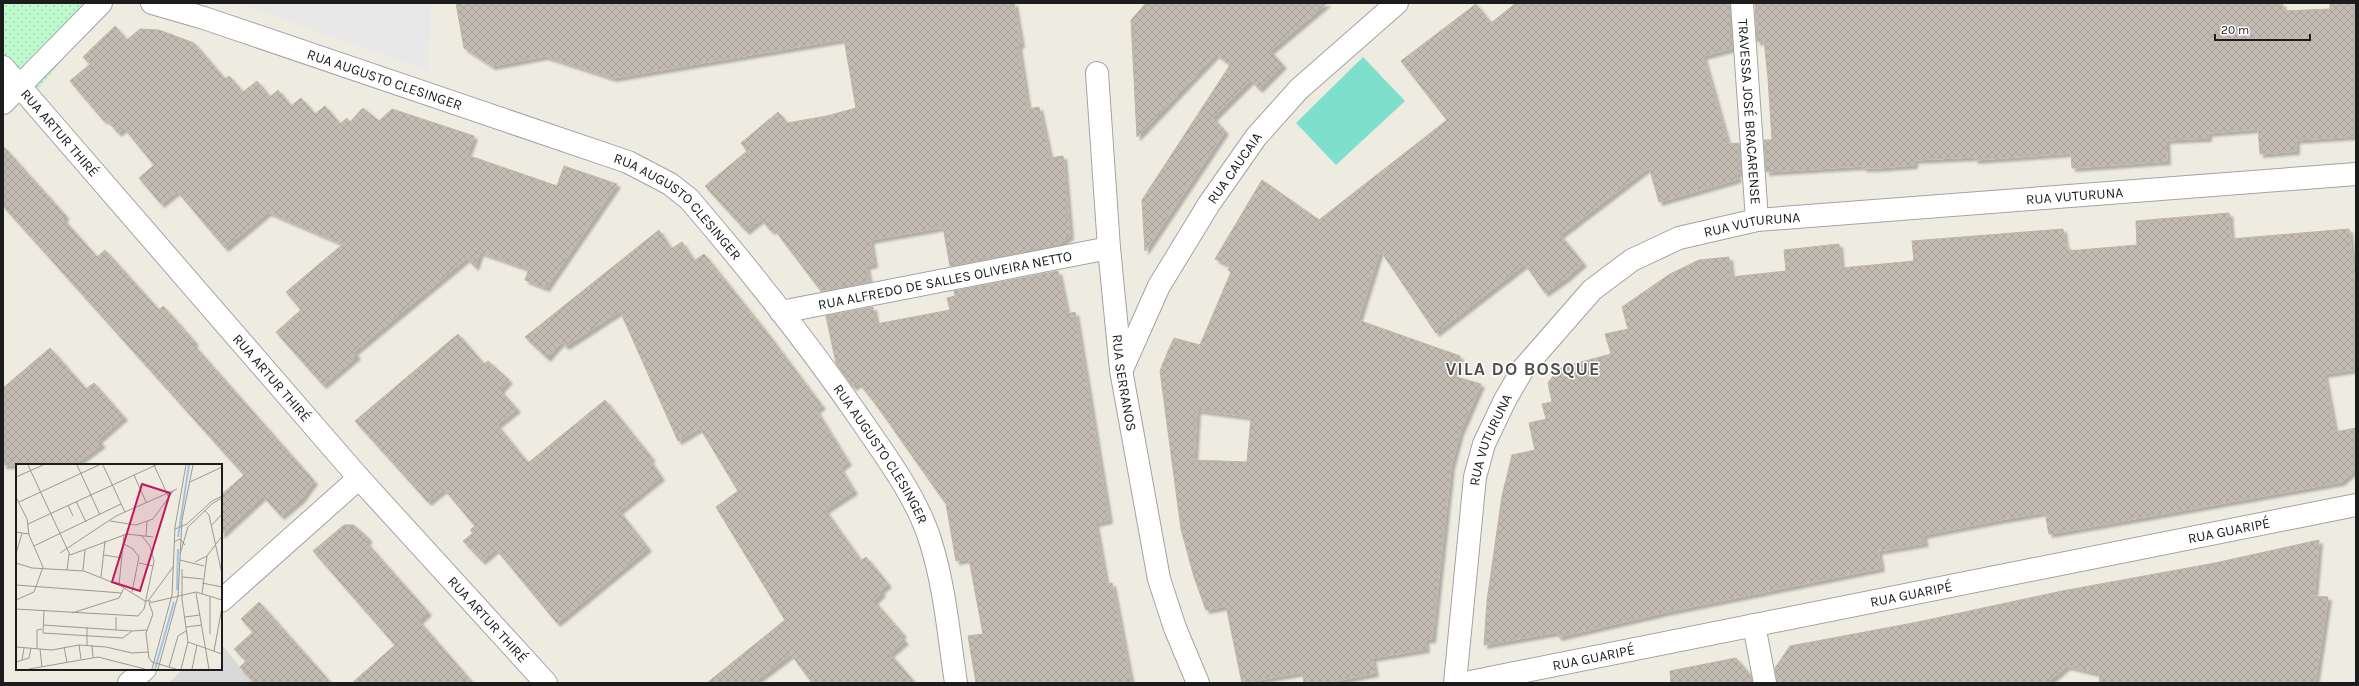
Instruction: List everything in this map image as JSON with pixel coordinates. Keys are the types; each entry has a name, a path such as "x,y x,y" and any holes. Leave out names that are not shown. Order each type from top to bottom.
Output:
{"street":[{"path":"3,103 20,88 101,3"},
{"name":"RUA AUGUSTO CLESINGER","path":"152,3 204,18 628,162 670,184 689,199 781,312 855,411 915,504 931,543 939,575 956,683"},
{"name":"RUA CAUCAIA","path":"1121,370 1159,286 1209,204 1256,137 1299,89 1397,3"},
{"name":"TRAVESSA JOSÉ BRACARENSE","path":"1742,3 1757,220"},
{"name":"RUA ARTUR THIRÉ","path":"3,67 359,478 546,683"},
{"name":"RUA SERRANOS","path":"1096,73 1109,248 1121,370 1158,579 1175,628 1198,683"},
{"name":"RUA VUTURUNA","path":"1455,683 1475,477 1484,444 1505,400 1523,369 1592,290 1632,260 1679,238 1757,220 2356,174"},
{"name":"RUA ALFREDO DE SALLES OLIVEIRA NETTO","path":"781,312 1109,248"},
{"path":"222,600 359,478"},
{"name":"RUA GUARIPÉ","path":"1465,683 2356,505"},
{"path":"1754,625 1765,683"},
{"path":"129,683 144,670"}],"shaded area":[{"path":"236,3 431,3 429,71"},
{"path":"1363,57 1405,101 1336,165 1296,123"},
{"path":"222,645 254,683 168,683 183,670 222,670"}],"green space":[{"path":"3,3 108,3 27,103 3,73"}],"building":[{"path":"456,3 1014,3 1021,44 1018,45 1028,109 1039,107 1050,158 1063,156 1070,236 1056,246 950,266 943,227 870,240 874,264 866,266 869,282 821,291 774,229 771,231 761,219 746,231 705,186 747,151 741,143 778,112 787,123 827,116 856,108 844,39 613,78 545,56 492,66 464,48"},
{"path":"1146,3 1327,3 1270,51 1283,65 1259,89 1251,80 1213,118 1225,131 1145,251 1142,200 1230,65 1216,54 1137,137 1131,20"},
{"path":"1516,3 1730,3 1733,48 1703,56 1728,144 1739,143 1741,173 1736,173 1738,179 1659,202 1649,167 1560,235 1583,263 1566,278 1545,293 1525,264 1436,333 1380,250 1358,320 1460,356 1453,376 1481,384 1460,432 1451,466 1432,639 1425,640 1426,649 1372,658 1375,673 1325,683 1304,683 1302,672 1242,683 1226,606 1206,610 1194,577 1181,529 1160,371 1174,338 1200,345 1231,272 1228,270 1230,266 1215,259 1262,180 1319,220 1447,120 1401,61 1476,4 1491,23","holes":["1197,410 1251,417 1247,462 1194,460"]},
{"path":"1755,3 2282,3 2283,11 2330,9 2330,3 2356,3 2356,136 2296,140 2296,151 2260,154 2258,129 2208,133 2208,138 2166,140 2167,161 2072,168 2071,153 1975,160 1974,157 1914,160 1914,165 1876,168 1863,168 1863,166 1766,172 1764,140 1772,140 1768,78 1764,40 1757,42"},
{"path":"115,26 127,40 140,29 159,30 194,43 225,79 229,76 243,92 257,81 270,97 278,90 291,106 301,98 315,114 325,106 340,124 347,118 350,122 363,108 379,121 392,109 474,136 467,155 557,186 564,166 617,184 546,288 525,280 529,269 480,252 475,267 467,258 354,352 357,356 323,385 276,332 301,310 286,292 343,244 268,212 225,248 177,191 161,204 139,178 154,165 124,128 118,133 106,119 104,121 70,81 90,64 83,57"},
{"path":"3,146 66,216 63,219 97,257 105,250 159,310 163,306 195,342 193,344 314,481 301,499 281,516 263,496 222,534 222,494 244,475 3,206"},
{"path":"2229,213 2231,239 2349,229 2356,295 2356,369 2324,374 2335,432 2356,428 2356,469 2341,482 2049,534 2045,512 1999,520 1923,535 1925,543 1878,551 1881,568 1670,611 1558,637 1557,632 1484,645 1487,601 1502,496 1512,455 1535,450 1529,423 1546,419 1542,404 1552,402 1548,383 1559,368 1611,354 1605,334 1628,329 1622,307 1670,274 1699,260 1729,257 1731,277 1786,271 1784,250 1839,244 1841,268 1914,261 1912,241 2063,229 2065,246 2068,246 2068,251 2137,245 2136,221"},
{"path":"659,230 671,249 682,242 694,261 704,254 768,334 822,406 816,410 848,462 840,468 854,491 825,510 861,561 866,557 888,584 880,591 882,593 874,601 903,634 900,636 905,641 890,654 915,683 812,683 791,654 753,683 707,683 785,620 716,507 738,491 700,428 678,441 620,311 566,346 561,342 547,358 525,337"},
{"path":"1058,271 1067,314 1075,312 1109,520 1095,523 1106,584 1112,583 1131,683 976,683 968,636 983,634 969,559 956,561 946,504 877,406 859,383 853,387 836,363 826,316 873,307 876,324 950,310 947,298 955,296 954,291"},
{"path":"458,334 484,364 488,361 509,380 500,390 517,409 497,425 528,463 605,400 652,458 649,459 661,477 619,511 648,548 557,623 496,549 482,561 463,541 473,533 470,530 475,526 444,489 428,502 355,421"},
{"path":"50,348 86,389 94,383 124,417 98,440 102,444 75,464 3,465 3,388"},
{"path":"344,525 354,525 369,539 366,542 428,612 419,621 473,683 352,683 395,645 313,551"},
{"path":"2319,540 2314,596 2328,597 2315,683 2099,683 2100,674 2067,666 2047,683 1777,683 1775,668 1790,646 1918,622 2062,591 2215,563"},
{"path":"259,602 331,683 254,683 240,667 246,661 234,649 253,632 241,619"},
{"path":"1736,658 1751,676 1752,683 1671,683 1670,671"}],"district":[{"name":"VILA DO BOSQUE","path":"1523,369"}]}
